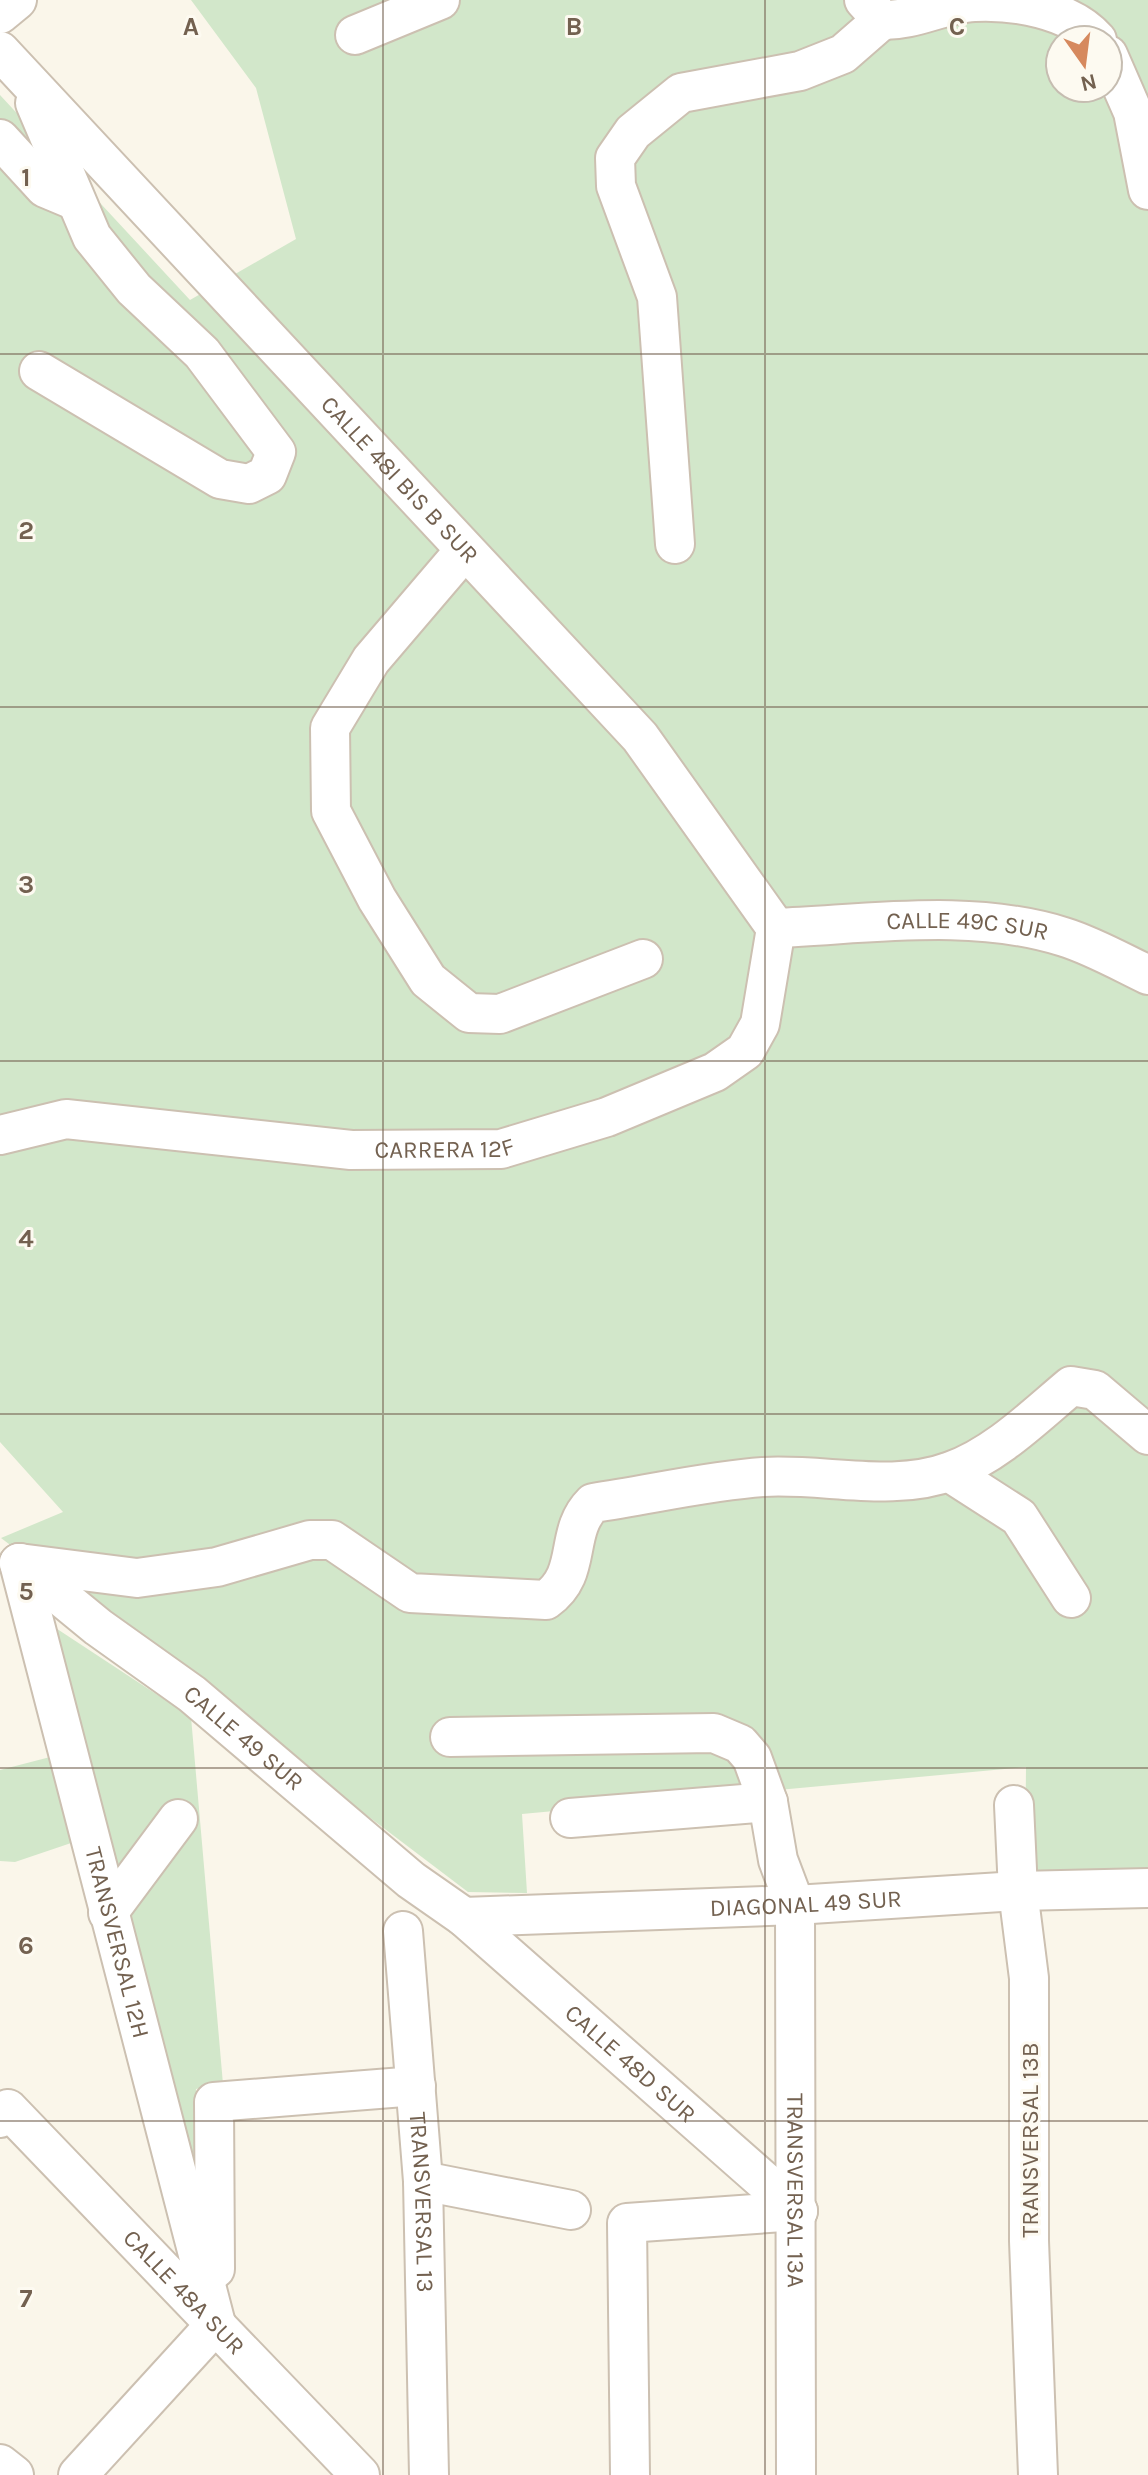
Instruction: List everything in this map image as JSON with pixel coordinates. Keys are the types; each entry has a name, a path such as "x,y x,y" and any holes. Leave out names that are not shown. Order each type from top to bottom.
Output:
{"street":[{"path":"0,14 17,0"},
{"path":"355,35 440,0"},
{"path":"675,544 657,297 616,186 615,158 633,132 681,93 800,71 843,54 873,10 904,21 973,2 1024,4 1076,24"},
{"name":"CALLE 48I BIS B SUR","path":"0,51 640,737 776,928"},
{"path":"29,85 41,123 92,237 134,289 202,353 276,452 267,475 249,484 220,479 39,371"},
{"path":"1124,91 1133,112 1148,190"},
{"path":"0,139 45,188 76,201"},
{"path":"464,551 371,660 330,728 331,811 377,899 428,980 469,1013 500,1014 643,959"},
{"name":"CALLE 49C SUR","path":"776,928 958,920 1012,925 1064,937 1148,975"},
{"name":"CARRERA 12F","path":"0,1135 66,1119 351,1150 501,1149 607,1117 715,1072 745,1051 760,1024 776,928"},
{"path":"10,1557 137,1578 217,1567 310,1540 332,1540 410,1593 546,1600 560,1590 569,1575 578,1521 593,1503 762,1477 906,1480 949,1472 970,1463 1071,1386 1095,1390 1148,1435"},
{"path":"949,1472 1019,1517 1071,1598"},
{"name":"TRANSVERSAL 12H","path":"10,1557 216,2324"},
{"name":"CALLE 49 SUR","path":"10,1557 98,1627 192,1694 411,1880 464,1917"},
{"path":"450,1737 714,1733 740,1744 752,1758 768,1802 778,1860 795,1905"},
{"path":"570,1818 768,1802"},
{"name":"TRANSVERSAL 13B","path":"1014,1805 1018,1891 1029,1978 1029,2241 1038,2475"},
{"path":"108,1913 178,1819"},
{"name":"DIAGONAL 49 SUR","path":"464,1917 795,1905 1018,1891 1148,1888"},
{"name":"TRANSVERSAL 13A","path":"795,1905 798,2211 796,2475"},
{"name":"CALLE 48D SUR","path":"464,1917 798,2211"},
{"name":"TRANSVERSAL 13","path":"403,1931 423,2181 429,2475"},
{"path":"78,2475 216,2324 214,2102 416,2086"},
{"name":"CALLE 48A SUR","path":"4,2114 216,2324 360,2475"},
{"path":"423,2181 571,2210"},
{"path":"630,2475 627,2223 798,2211"},
{"path":"0,2464 14,2475"}],"green space":[{"path":"191,0 1148,0 1148,1869 1025,1873 1026,1767 522,1814 527,1893 468,1892 1,1538 63,1512 0,1442 0,95 190,300 296,239 256,88"},
{"path":"42,1619 191,1717 223,2084 196,2089 203,2228"},
{"path":"54,1756 77,1841 15,1862 0,1861 0,1770"}]}
